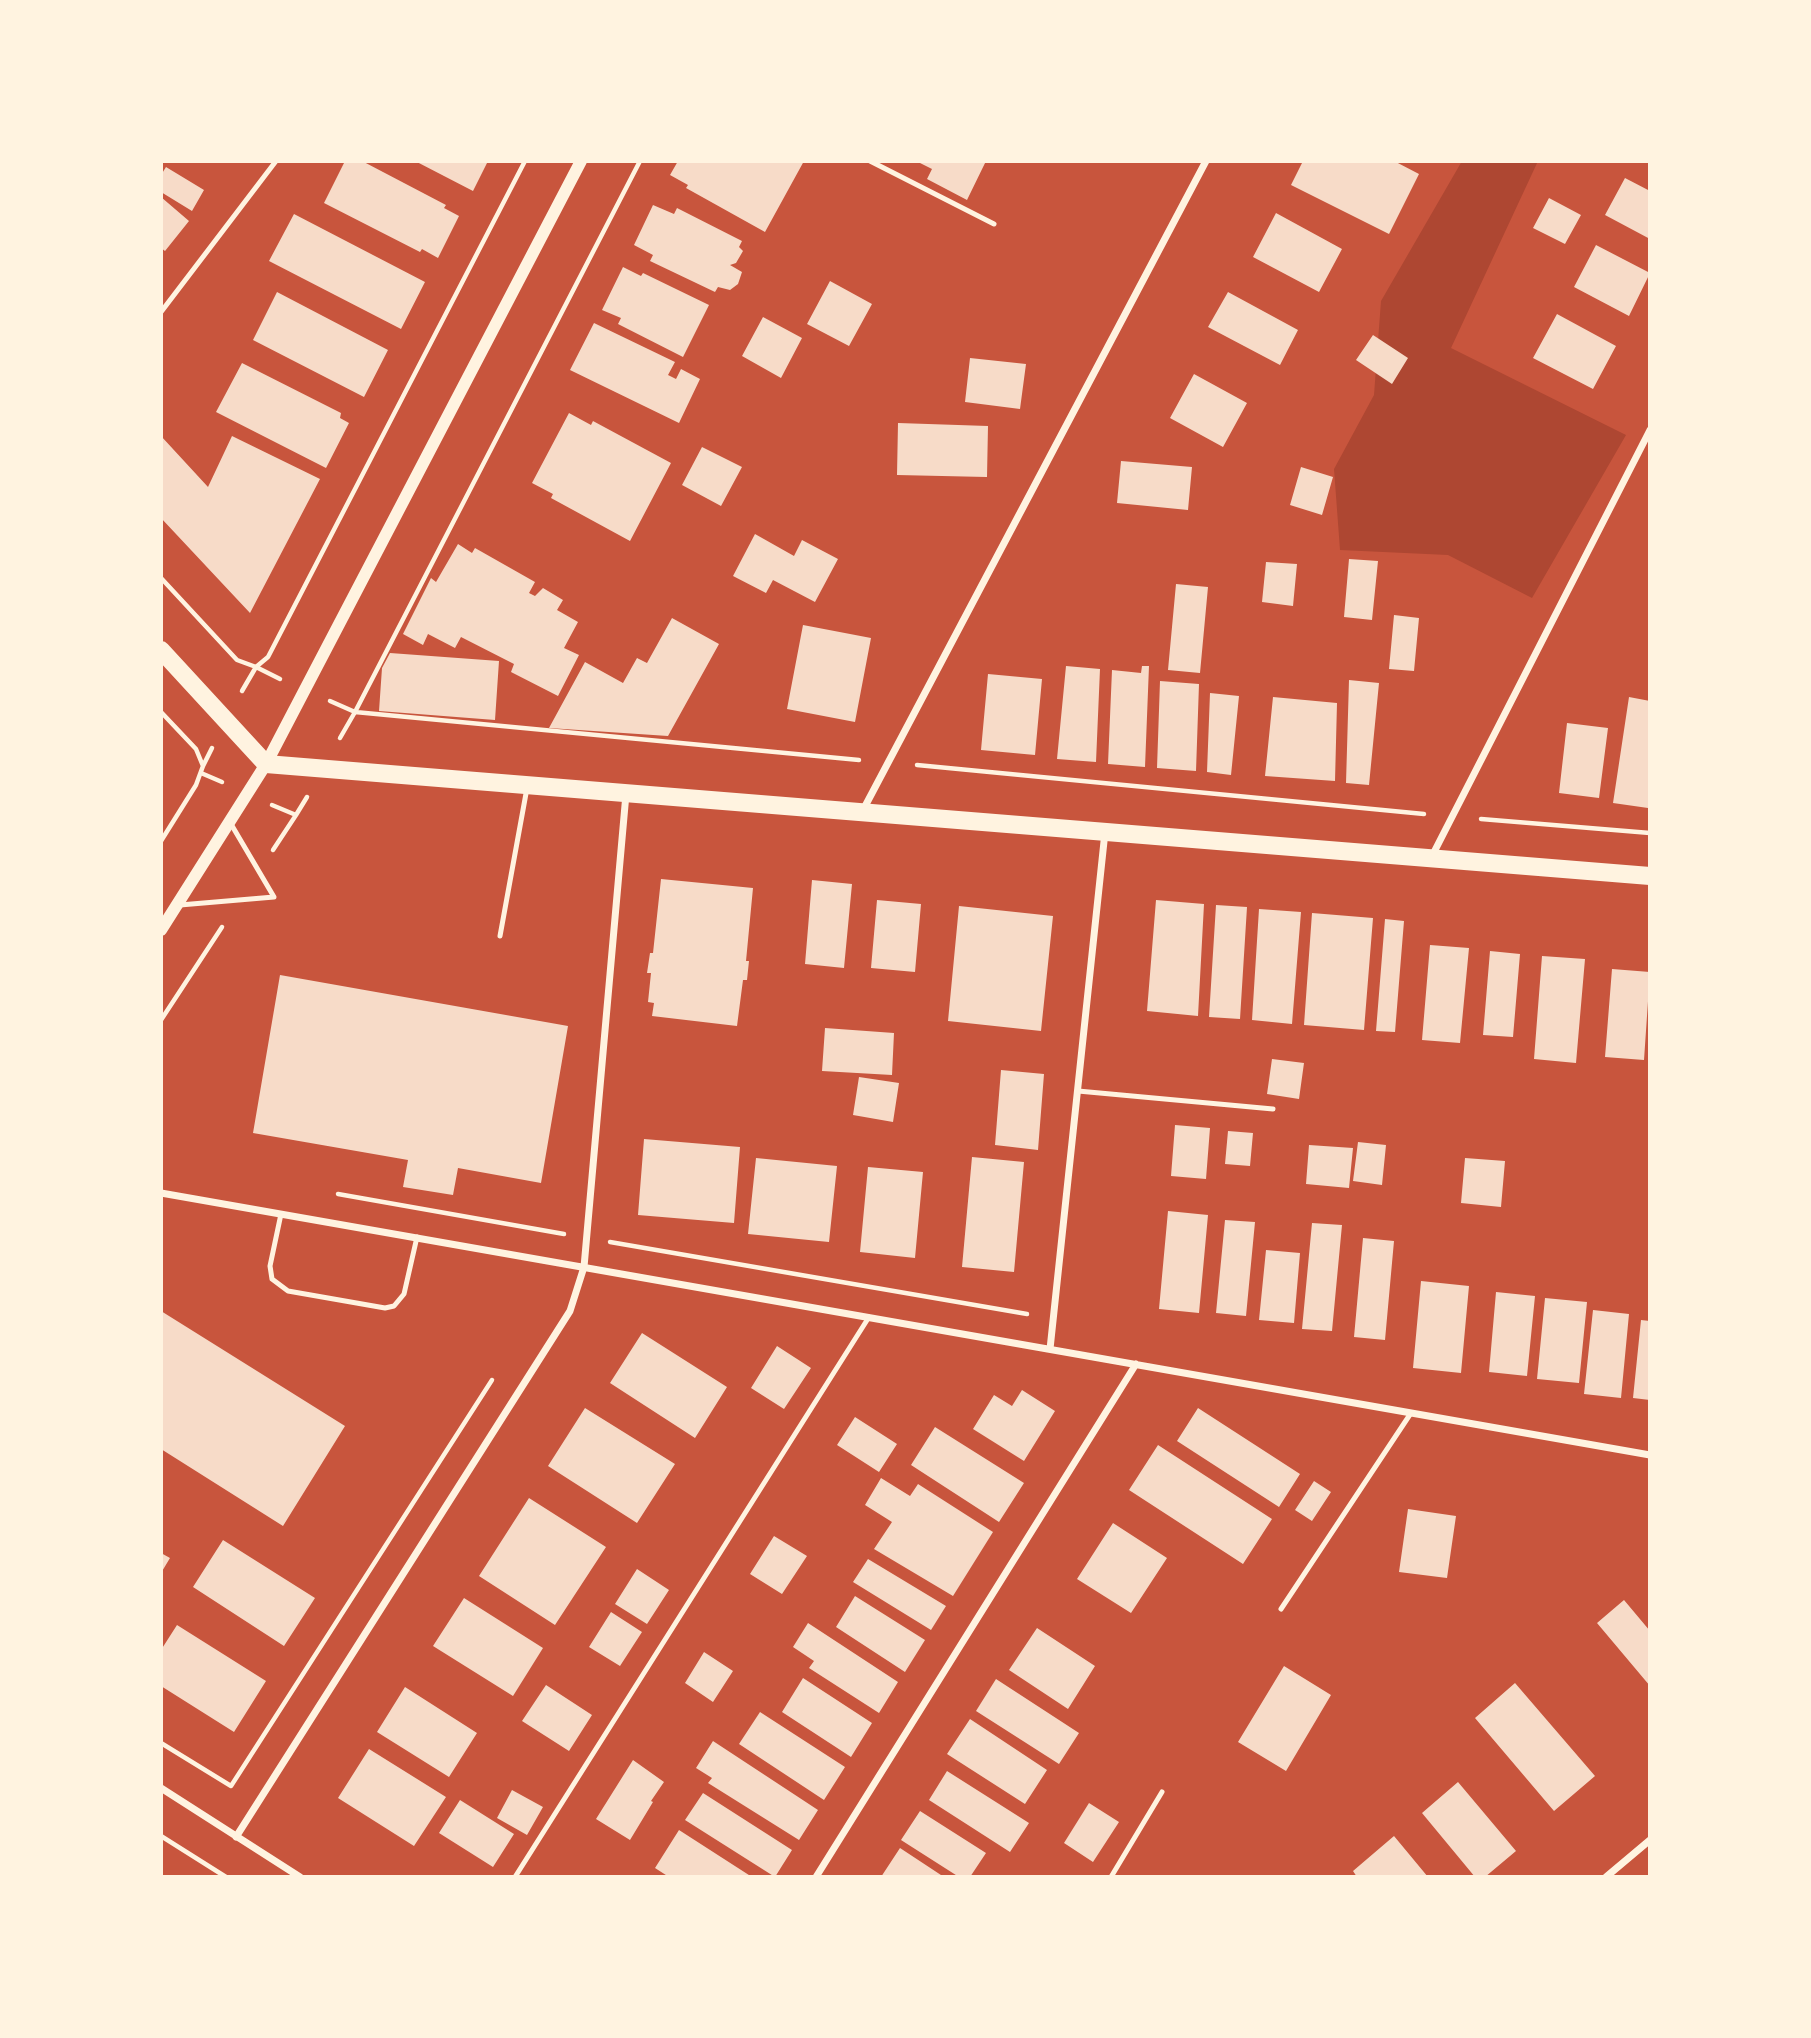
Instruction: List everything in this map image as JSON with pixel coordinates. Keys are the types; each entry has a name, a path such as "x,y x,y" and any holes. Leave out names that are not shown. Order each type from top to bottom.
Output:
{"main road":[{"path":"161,650 267,764 1650,876"}],"street":[{"path":"161,930 267,764 581,161"},
{"path":"861,813 1206,161"},
{"path":"1431,859 1650,430"},
{"path":"236,1837 570,1311 584,1267 626,793"},
{"path":"1050,1349 1105,832"},
{"path":"161,1193 1650,1455"},
{"path":"816,1877 1136,1364"},
{"path":"161,1788 300,1877"},
{"path":"1606,1877 1650,1840"}],"lane":[{"path":"161,312 276,161"},
{"path":"870,161 995,224"},
{"path":"500,936 528,785"},
{"path":"177,905 274,897 230,822"},
{"path":"1078,1091 1273,1109"},
{"path":"281,1213 270,1266 272,1279 288,1291 385,1308 394,1306 404,1294 417,1237"},
{"path":"515,1877 869,1317"},
{"path":"1281,1609 1411,1413"},
{"path":"1111,1877 1162,1792"}],"path":[{"path":"161,578 237,660 256,667 268,657 525,161"},
{"path":"640,161 355,712 1650,833"},
{"path":"161,712 196,749 203,766 197,785 161,841"},
{"path":"161,1743 231,1786 498,1371"},
{"path":"161,1836 226,1877"}],"shaded area":[{"path":"1462,161 1538,161 1451,348 1626,435 1532,598 1448,555 1340,550 1334,469 1374,395 1381,301"}],"building":[{"path":"345,161 362,161 446,205 444,208 459,216 438,258 422,249 420,252 324,203"},
{"path":"415,161 488,161 473,191"},
{"path":"678,161 804,161 765,232 686,188 688,185 670,175"},
{"path":"916,161 986,161 967,200 927,179 932,169"},
{"path":"1303,161 1394,161 1419,174 1389,234 1291,185"},
{"path":"166,167 204,190 192,211 161,192 161,175"},
{"path":"1625,178 1650,191 1650,239 1605,215"},
{"path":"161,197 189,221 165,251 161,248"},
{"path":"1549,198 1581,215 1565,244 1533,228"},
{"path":"653,205 674,214 677,208 742,241 739,247 743,251 736,263 730,265 742,272 738,284 730,290 718,287 715,292 650,261 653,255 634,245"},
{"path":"1276,213 1342,249 1319,292 1253,257"},
{"path":"294,214 425,282 401,329 269,261"},
{"path":"1596,245 1650,273 1629,316 1574,287"},
{"path":"623,267 641,276 643,273 709,305 683,357 618,324 621,318 602,310"},
{"path":"830,281 872,304 849,346 807,324"},
{"path":"277,292 388,350 364,397 253,340"},
{"path":"1228,292 1298,330 1280,365 1208,327"},
{"path":"1557,314 1616,346 1593,389 1533,358"},
{"path":"763,317 802,338 781,378 742,356"},
{"path":"594,323 675,362 668,375 676,379 681,369 700,379 679,423 570,370"},
{"path":"1373,335 1408,358 1392,384 1356,360"},
{"path":"970,358 1026,364 1020,409 965,402"},
{"path":"242,363 341,413 340,418 349,423 326,468 216,412"},
{"path":"1194,374 1247,403 1223,447 1170,418"},
{"path":"569,413 591,425 593,421 671,463 630,541 551,498 553,494 532,483"},
{"path":"898,423 988,426 987,477 897,475"},
{"path":"161,436 208,487 232,436 320,479 250,613 161,518"},
{"path":"702,447 742,467 721,506 682,485"},
{"path":"1121,461 1192,467 1188,510 1117,503"},
{"path":"1301,467 1333,477 1322,515 1290,505"},
{"path":"755,534 794,556 802,540 838,559 815,602 773,580 766,593 733,576"},
{"path":"458,544 472,553 475,548 535,582 529,593 535,596 543,588 563,600 557,610 578,622 564,648 579,655 558,696 511,672 514,664 461,637 455,648 428,634 423,645 403,634 431,578 436,582"},
{"path":"1349,559 1378,561 1372,620 1344,617"},
{"path":"1266,562 1297,564 1293,606 1262,602"},
{"path":"1176,584 1208,587 1200,673 1168,670"},
{"path":"1394,615 1419,618 1414,671 1389,669"},
{"path":"672,618 719,644 668,736 549,728 585,662 623,683 637,658 647,663"},
{"path":"803,625 871,638 855,722 787,709"},
{"path":"390,653 499,661 495,720 379,711 382,668"},
{"path":"1066,666 1100,669 1096,762 1057,759"},
{"path":"1142,666 1149,666 1145,767 1108,764 1112,670 1141,673"},
{"path":"988,674 1042,679 1035,755 981,750"},
{"path":"1349,680 1379,683 1369,785 1346,783"},
{"path":"1160,681 1199,684 1196,771 1157,768"},
{"path":"1210,693 1239,696 1231,775 1207,772"},
{"path":"1273,697 1337,703 1335,781 1265,776"},
{"path":"1629,697 1650,701 1648,808 1613,803"},
{"path":"1567,723 1608,728 1599,798 1559,793"},
{"path":"661,879 753,888 746,961 749,961 747,980 743,980 737,1026 652,1016 654,1003 648,1002 651,973 647,973 650,953 653,953"},
{"path":"812,880 852,884 844,968 805,964"},
{"path":"877,900 921,904 915,972 871,968"},
{"path":"1156,900 1204,904 1198,1016 1147,1011"},
{"path":"1216,905 1247,907 1240,1019 1209,1017"},
{"path":"959,906 1053,916 1041,1031 948,1021"},
{"path":"1259,909 1301,912 1292,1024 1252,1020"},
{"path":"1312,913 1373,918 1364,1030 1304,1025"},
{"path":"1385,919 1404,921 1395,1032 1376,1031"},
{"path":"1430,945 1469,948 1460,1043 1422,1040"},
{"path":"1490,951 1520,954 1513,1037 1483,1035"},
{"path":"1542,956 1585,959 1576,1063 1534,1059"},
{"path":"1612,969 1650,972 1644,1060 1605,1057"},
{"path":"280,975 568,1026 541,1183 458,1168 453,1195 403,1187 408,1160 253,1133"},
{"path":"825,1028 894,1033 892,1075 822,1071"},
{"path":"1272,1059 1304,1063 1299,1099 1267,1094"},
{"path":"1001,1070 1044,1074 1038,1150 995,1145"},
{"path":"859,1077 899,1083 893,1122 853,1115"},
{"path":"1175,1125 1210,1128 1206,1179 1171,1176"},
{"path":"1228,1131 1253,1133 1250,1166 1225,1164"},
{"path":"644,1139 740,1147 734,1223 638,1215"},
{"path":"1358,1142 1386,1145 1382,1185 1353,1181"},
{"path":"1309,1145 1353,1148 1349,1188 1306,1184"},
{"path":"972,1157 1024,1162 1014,1272 962,1267"},
{"path":"756,1158 837,1166 829,1242 748,1234"},
{"path":"1465,1158 1505,1161 1501,1207 1461,1203"},
{"path":"868,1167 923,1172 915,1258 860,1252"},
{"path":"1168,1211 1208,1215 1199,1313 1159,1309"},
{"path":"1225,1220 1255,1222 1246,1316 1216,1313"},
{"path":"1312,1223 1342,1225 1332,1331 1302,1329"},
{"path":"1363,1238 1394,1241 1385,1340 1354,1337"},
{"path":"1266,1250 1300,1253 1294,1323 1259,1320"},
{"path":"1421,1281 1469,1286 1461,1373 1413,1368"},
{"path":"1496,1292 1535,1296 1527,1376 1489,1372"},
{"path":"1545,1298 1587,1302 1579,1383 1537,1379"},
{"path":"1593,1310 1629,1314 1621,1398 1584,1394"},
{"path":"161,1311 345,1426 283,1526 161,1449"},
{"path":"1641,1320 1650,1321 1650,1400 1633,1398"},
{"path":"642,1333 727,1387 695,1438 610,1383"},
{"path":"777,1346 811,1368 784,1409 751,1388"},
{"path":"1022,1390 1055,1411 1024,1461 973,1429 994,1395 1012,1406"},
{"path":"585,1408 675,1464 637,1523 548,1466"},
{"path":"1198,1408 1300,1474 1279,1507 1177,1441"},
{"path":"855,1417 897,1444 879,1472 837,1445"},
{"path":"935,1427 1024,1483 999,1522 911,1465"},
{"path":"1158,1445 1272,1519 1243,1564 1129,1490"},
{"path":"881,1478 910,1496 918,1484 993,1532 953,1596 874,1549 892,1522 865,1505"},
{"path":"1314,1481 1331,1492 1312,1521 1295,1510"},
{"path":"529,1498 606,1547 555,1625 479,1576"},
{"path":"1408,1509 1456,1516 1447,1578 1399,1572"},
{"path":"1113,1523 1167,1558 1131,1613 1077,1579"},
{"path":"774,1536 807,1556 782,1594 750,1574"},
{"path":"223,1540 315,1598 284,1646 193,1587"},
{"path":"161,1553 170,1558 161,1573"},
{"path":"868,1559 946,1606 931,1630 853,1582"},
{"path":"637,1569 669,1590 647,1624 615,1604"},
{"path":"855,1596 925,1640 905,1672 836,1627"},
{"path":"464,1598 543,1648 513,1696 433,1646"},
{"path":"1624,1600 1650,1631 1650,1686 1597,1623"},
{"path":"611,1612 642,1632 620,1666 589,1647"},
{"path":"808,1623 898,1682 879,1713 809,1668 814,1661 793,1647"},
{"path":"177,1625 266,1681 234,1732 161,1686 161,1650"},
{"path":"1037,1628 1095,1666 1068,1709 1009,1670"},
{"path":"704,1652 733,1671 713,1702 685,1683"},
{"path":"1284,1666 1331,1695 1286,1771 1238,1742"},
{"path":"803,1678 872,1723 851,1757 782,1712"},
{"path":"996,1679 1079,1733 1059,1764 976,1711"},
{"path":"1515,1683 1595,1776 1554,1811 1475,1718"},
{"path":"546,1685 592,1715 569,1751 522,1721"},
{"path":"405,1687 477,1733 449,1777 377,1732"},
{"path":"760,1712 845,1767 824,1800 739,1744"},
{"path":"970,1719 1047,1770 1025,1804 947,1754"},
{"path":"713,1741 818,1810 799,1840 708,1783 712,1778 696,1768"},
{"path":"369,1749 446,1797 414,1846 338,1798"},
{"path":"633,1760 664,1782 630,1840 596,1819"},
{"path":"947,1771 1029,1823 1010,1852 929,1800"},
{"path":"1458,1782 1516,1851 1485,1877 1475,1877 1422,1813"},
{"path":"512,1790 543,1807 527,1835 497,1818"},
{"path":"703,1793 792,1850 775,1877 685,1820"},
{"path":"460,1800 514,1834 493,1867 439,1833"},
{"path":"1089,1803 1119,1822 1093,1862 1064,1843"},
{"path":"920,1811 986,1853 970,1877 959,1877 901,1840"},
{"path":"679,1830 752,1877 669,1877 655,1868"},
{"path":"1394,1836 1428,1877 1357,1877 1353,1871"},
{"path":"900,1848 944,1877 881,1877"}]}
